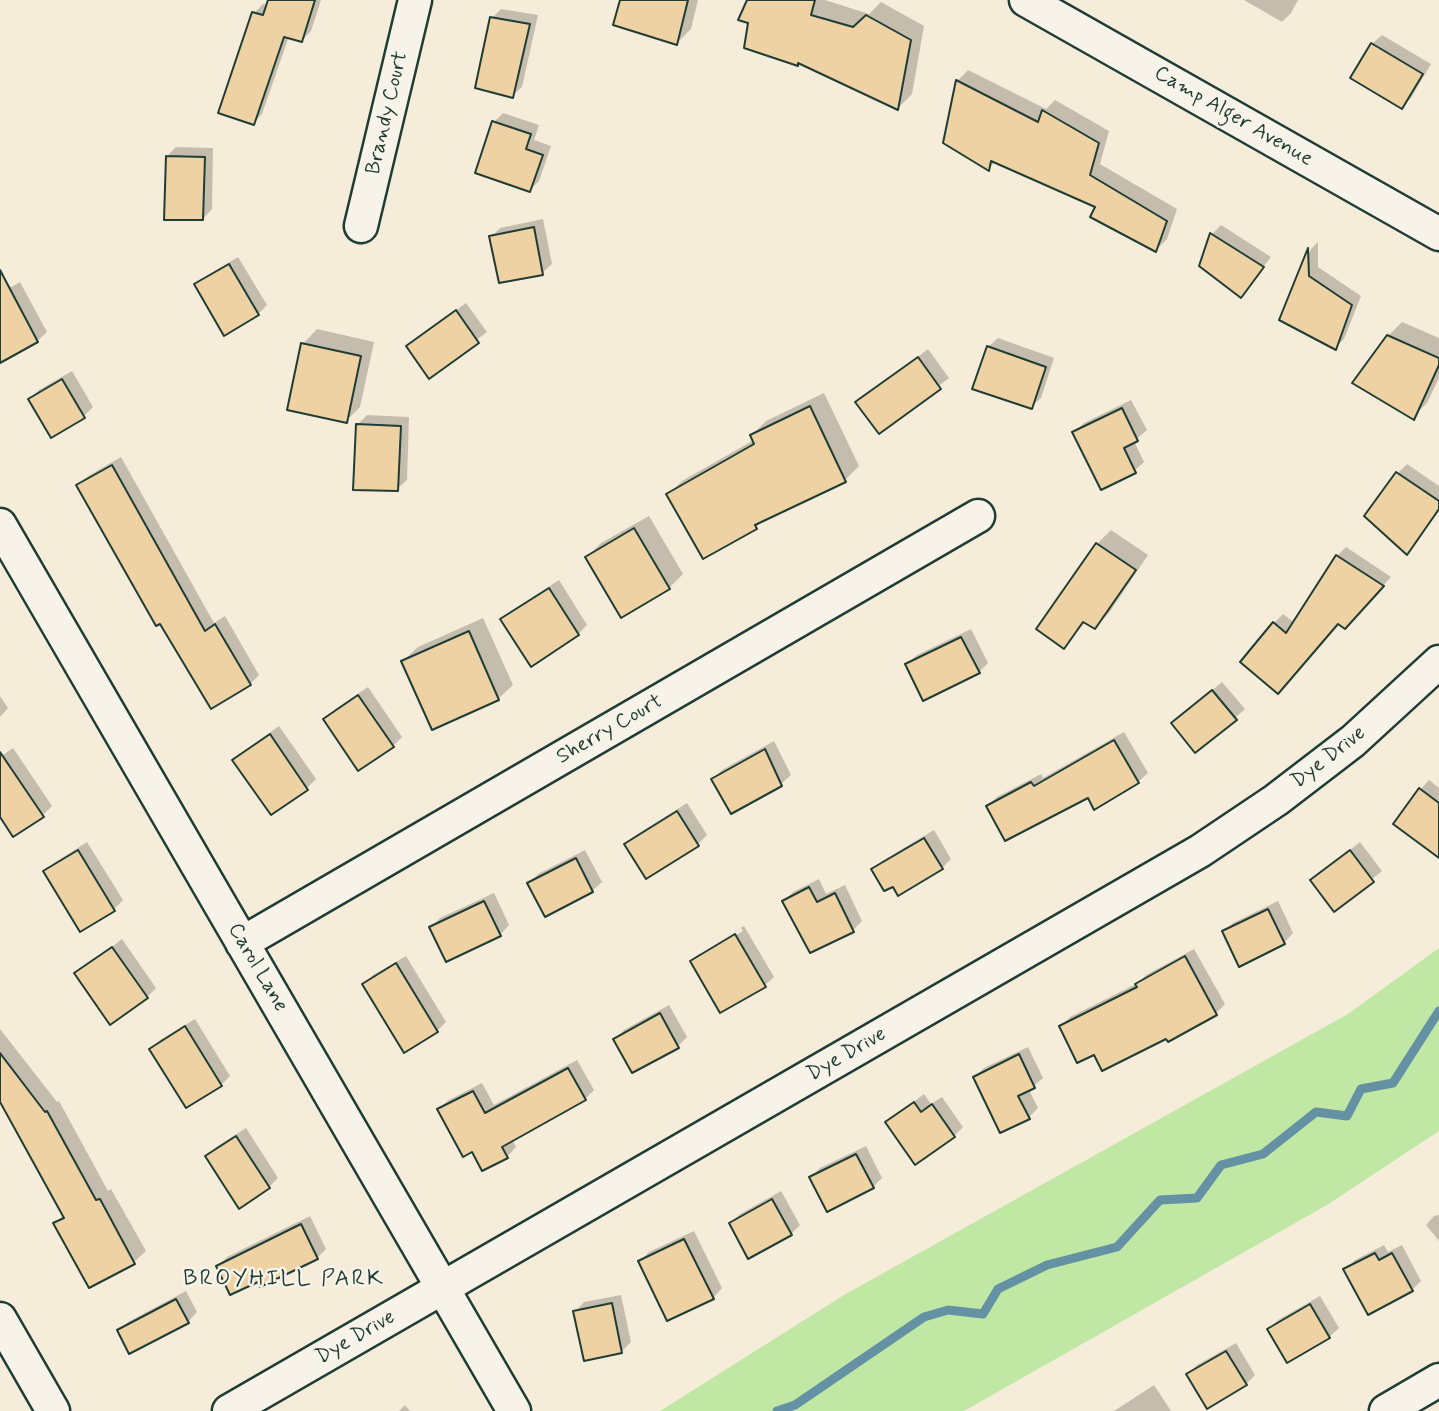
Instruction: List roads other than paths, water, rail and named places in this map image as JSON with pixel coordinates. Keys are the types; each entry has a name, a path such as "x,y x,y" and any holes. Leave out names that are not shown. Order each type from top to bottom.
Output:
{"street":[{"name":"Brandy Court","path":"361,226 415,0"},
{"name":"Camp Alger Avenue","path":"1026,0 1439,234"},
{"name":"Sherry Court","path":"243,943 978,516"},
{"name":"Carol Lane","path":"0,525 514,1411"},
{"name":"Dye Drive","path":"229,1411 1200,851 1276,800 1353,741 1439,662"},
{"path":"0,1319 53,1411"},
{"path":"1386,1411 1439,1380"}],"waterway":[{"path":"777,1411 795,1405 924,1317 948,1310 983,1314 998,1289 1047,1265 1117,1247 1160,1200 1197,1198 1221,1165 1263,1154 1316,1112 1347,1116 1361,1089 1393,1083 1439,1011"}],"district":[{"name":"BROYHILL PARK","path":"284,1280"}]}
